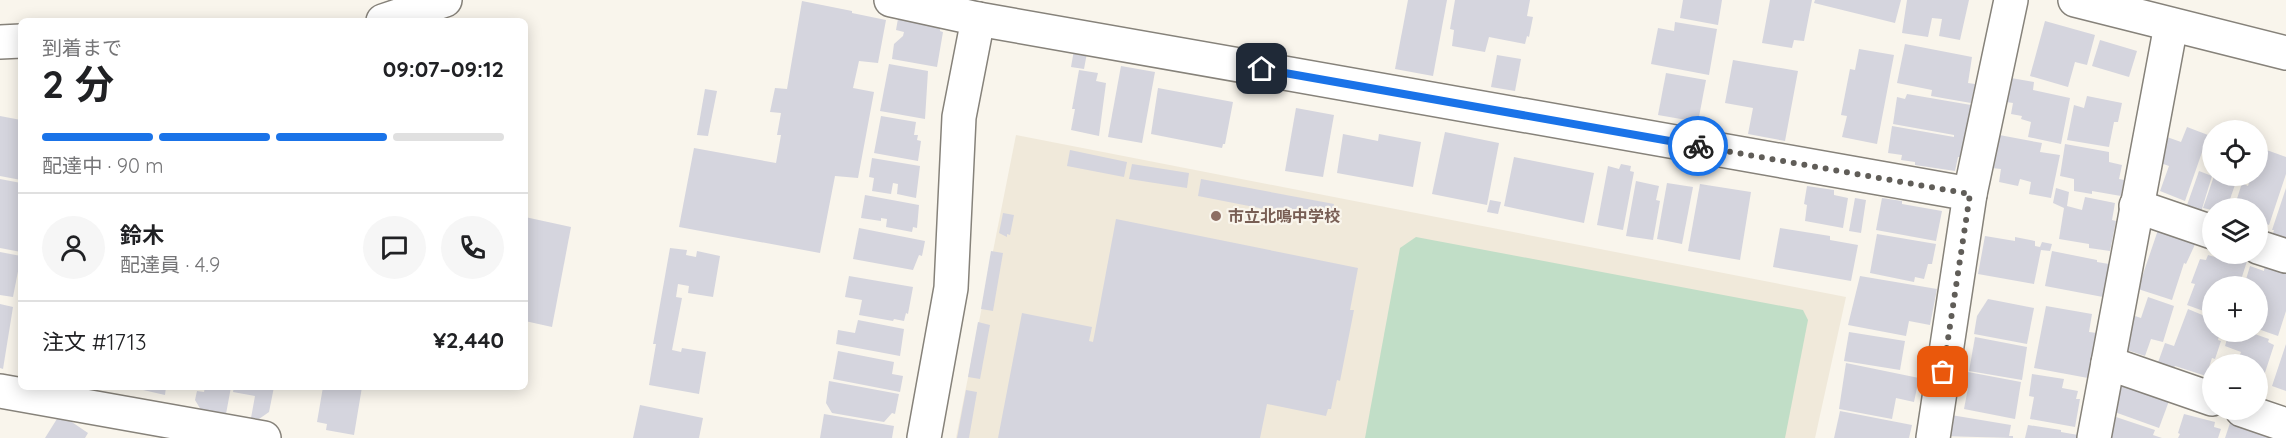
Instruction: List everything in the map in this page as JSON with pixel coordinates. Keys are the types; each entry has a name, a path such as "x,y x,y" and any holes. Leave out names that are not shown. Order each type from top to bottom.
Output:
{"street":[{"path":"391,18 445,0"},
{"path":"891,0 978,19 1970,194"},
{"path":"1933,438 1970,194 2011,0"},
{"path":"2075,0 2286,52"},
{"path":"924,438 951,288 959,117 978,19"},
{"path":"2094,438 2171,25"},
{"path":"0,42 18,41"},
{"path":"2136,206 2202,229"},
{"path":"2268,250 2286,256"},
{"path":"2108,363 2202,396"},
{"path":"0,391 264,438"},
{"path":"2268,419 2286,425"}],"shaded area":[{"name":"市立北鳴中学校","path":"1016,135 1846,297 1815,438 956,438"}],"green space":[{"path":"1416,237 1803,310 1808,320 1785,438 1365,438 1400,248"}],"building":[{"path":"1408,0 1447,0 1433,76 1395,69"},
{"path":"1455,0 1530,0 1527,16 1533,17 1529,37 1527,36 1525,44 1489,37 1485,52 1452,46 1454,30 1450,29"},
{"path":"1683,0 1722,0 1718,25 1680,18"},
{"path":"1770,0 1812,0 1804,41 1794,40 1792,48 1762,43"},
{"path":"1815,0 1901,0 1895,23 1814,3"},
{"path":"1907,0 1969,0 1960,40 1939,36 1942,19 1932,18 1928,37 1902,33"},
{"path":"802,1 886,20 878,63 859,61 853,88 874,92 858,178 835,176 820,253 679,227 694,148 776,163 781,135 777,135 781,113 770,112 775,88 787,89"},
{"path":"899,13 941,21 940,31 943,32 937,67 892,59 894,44 904,32 896,30"},
{"path":"2045,21 2095,35 2087,65 2075,62 2068,87 2030,76"},
{"path":"1675,22 1717,29 1709,75 1651,64 1658,28 1674,31"},
{"path":"2100,40 2137,51 2129,77 2092,66"},
{"path":"1905,44 1972,57 1968,83 1975,84 1971,103 1931,96 1932,90 1897,83"},
{"path":"1859,49 1894,55 1877,144 1842,137 1847,116 1841,115 1850,69 1855,70"},
{"path":"1074,50 1087,53 1084,69 1071,67"},
{"path":"1497,55 1521,59 1515,91 1491,87"},
{"path":"1733,60 1798,71 1785,141 1748,134 1753,108 1725,103"},
{"path":"889,64 928,71 925,119 880,111"},
{"path":"1121,66 1155,72 1142,143 1108,137"},
{"path":"1079,70 1098,73 1096,81 1106,83 1099,136 1071,130"},
{"path":"1666,73 1706,80 1698,122 1658,115"},
{"path":"2011,78 2034,82 2033,90 2070,98 2061,144 2028,137 2031,122 2021,119 2022,116 2011,114 2013,103 2006,102"},
{"path":"1158,88 1233,102 1225,144 1222,148 1151,134"},
{"path":"705,89 717,91 708,136 697,135"},
{"path":"1907,94 1971,105 1961,157 1958,157 1955,171 1915,165 1915,162 1901,160 1902,155 1888,153 1892,126 1954,137 1954,135 1893,124 1897,97 1905,99"},
{"path":"2087,96 2122,103 2118,122 2114,122 2109,147 2067,140 2074,105 2084,108"},
{"path":"1296,108 1334,115 1323,177 1285,171"},
{"path":"0,116 18,119 18,179 0,176"},
{"path":"881,116 916,122 914,135 918,135 917,140 921,141 918,161 874,153"},
{"path":"2187,127 2202,133 2202,152 2185,201 2160,191 2169,166 2158,162 2167,137 2181,142"},
{"path":"1445,132 1499,143 1487,205 1432,194"},
{"path":"1343,134 1378,141 1379,134 1421,142 1413,187 1337,173"},
{"path":"1994,134 2042,143 2040,152 2060,155 2051,198 2029,194 2031,182 2020,179 2018,186 1999,182 2001,169 1992,168"},
{"path":"2065,144 2109,152 2109,162 2122,165 2119,179 2124,180 2121,196 2092,191 2092,194 2074,191 2074,179 2060,176"},
{"path":"1070,150 1127,162 1124,177 1067,166"},
{"path":"2268,151 2286,157 2286,174 2269,225 2268,198 2237,198 2241,186 2268,186"},
{"path":"1514,157 1594,173 1584,223 1504,206"},
{"path":"872,158 920,166 916,198 897,194 898,184 893,183 891,194 872,191 874,178 869,177"},
{"path":"1132,164 1189,173 1187,188 1129,179"},
{"path":"1621,164 1631,166 1630,171 1634,172 1623,230 1597,225 1608,166 1619,169"},
{"path":"2199,171 2202,172 2202,186 2209,186 2205,198 2202,198 2201,212 2186,208"},
{"path":"0,179 18,182 18,251 0,248"},
{"path":"1201,179 1334,204 1330,222 1198,196"},
{"path":"1636,181 1659,186 1656,200 1660,201 1653,240 1626,236"},
{"path":"1667,183 1693,187 1682,244 1657,239"},
{"path":"1700,184 1751,192 1740,260 1688,251"},
{"path":"1807,186 1834,190 1834,195 1848,198 1843,228 1805,221 1807,205 1804,204"},
{"path":"2211,186 2235,186 2230,198 2206,198"},
{"path":"2056,188 2069,192 2067,206 2082,210 2085,197 2115,203 2112,220 2116,221 2110,251 2089,248 2089,244 2059,239 2064,208 2053,203"},
{"path":"2286,188 2286,241 2272,236 2274,230 2272,230"},
{"path":"865,195 919,205 917,228 913,227 912,232 886,227 887,219 881,218 881,221 861,218"},
{"path":"1855,198 1866,200 1861,233 1849,231"},
{"path":"1882,198 1942,211 1936,241 1876,230"},
{"path":"1490,200 1501,202 1498,214 1487,212"},
{"path":"1003,213 1014,215 1010,235 1007,234 1007,237 999,233"},
{"path":"528,218 571,227 552,327 528,322"},
{"path":"1116,219 1358,268 1350,310 1354,310 1340,381 1337,380 1331,409 1328,409 1326,416 1267,404 1260,438 998,438 1022,313 1092,327 1089,341 1093,342"},
{"path":"2159,227 2197,240 2186,264 2184,263 2172,300 2138,289"},
{"path":"859,228 925,241 922,256 919,255 913,270 853,259"},
{"path":"1780,228 1830,236 1830,240 1858,245 1851,281 1773,267"},
{"path":"1877,234 1936,244 1932,264 1928,264 1924,279 1915,277 1914,282 1870,273"},
{"path":"1985,236 2015,241 2015,237 2035,241 2035,246 2040,247 2042,242 2052,244 2050,251 2041,250 2034,284 1978,274"},
{"path":"670,248 687,250 686,255 696,257 697,251 720,256 713,297 688,293 689,286 678,284 676,297 682,298 672,350 681,352 682,348 706,352 699,394 649,385 656,344 653,344"},
{"path":"991,251 1003,253 993,311 981,309"},
{"path":"2052,251 2109,264 2103,297 2045,286"},
{"path":"0,252 18,255 18,271 13,297 0,295"},
{"path":"2200,259 2202,264 2246,264 2242,276 2202,276 2202,310 2187,305 2195,284 2191,283"},
{"path":"2265,264 2286,270 2286,311 2278,336 2268,332 2268,276 2247,276 2250,266 2264,271"},
{"path":"849,276 913,287 908,314 906,313 904,321 859,315 862,300 845,297"},
{"path":"1860,276 1937,289 1930,325 1909,321 1906,336 1848,325"},
{"path":"2148,297 2174,306 2163,342 2151,339 2145,356 2121,348 2132,315 2141,318"},
{"path":"1988,299 2034,308 2027,344 1974,334 1977,316"},
{"path":"0,304 13,307 3,369 0,368"},
{"path":"2046,306 2092,314 2089,332 2097,333 2088,378 2034,368"},
{"path":"2188,309 2202,315 2202,342 2221,342 2217,354 2202,354 2202,375 2175,366 2174,368 2156,368 2165,343 2174,346"},
{"path":"858,320 904,329 900,356 836,344 838,330 855,333"},
{"path":"978,322 990,325 980,379 968,377"},
{"path":"1849,332 1905,341 1900,370 1844,361"},
{"path":"1975,337 2027,347 2022,380 1969,371"},
{"path":"2226,342 2268,342 2274,345 2268,363 2268,354 2240,354 2241,352 2225,346"},
{"path":"2286,344 2286,391 2272,386"},
{"path":"838,351 894,362 892,374 903,376 900,392 833,379"},
{"path":"1846,363 1919,378 1914,402 1896,398 1892,419 1839,409"},
{"path":"1968,372 2021,382 2015,419 1964,409"},
{"path":"2032,374 2064,379 2062,388 2078,391 2076,399 2080,399 2075,427 2030,419 2034,397 2029,396"},
{"path":"829,381 899,394 895,414 892,413 884,422 832,413 826,403"},
{"path":"2117,384 2169,401 2159,428 2109,410"},
{"path":"143,390 166,390 165,395"},
{"path":"204,390 230,390 226,414 201,410 195,400 197,391 204,392"},
{"path":"233,390 273,390 269,412 259,419 251,418 255,396 233,392"},
{"path":"322,390 362,390 354,435 326,430 327,424 317,422"},
{"path":"966,390 977,392 969,438 957,438"},
{"path":"640,405 703,418 699,438 633,438"},
{"path":"1840,411 1912,425 1909,438 1834,438"},
{"path":"60,414 88,433 85,438 45,438"},
{"path":"824,414 894,426 892,438 820,438"},
{"path":"1945,414 2011,425 2009,436 2013,438 1941,436"},
{"path":"2184,414 2215,422 2214,427 2221,429 2218,438 2178,438 2180,434 2178,433"},
{"path":"2116,417 2155,430 2153,435 2162,438 2107,438"},
{"path":"2231,420 2245,424 2243,429 2272,438 2225,438"},
{"path":"2028,425 2078,435 2077,438 2025,438"}],"way so far":[{"path":"1698,146 1970,194 1943,372"}],"place":[{"name":"市立北鳴中学校","path":"1216,216"}],"route":[{"path":"1262,69 1698,146"}]}
